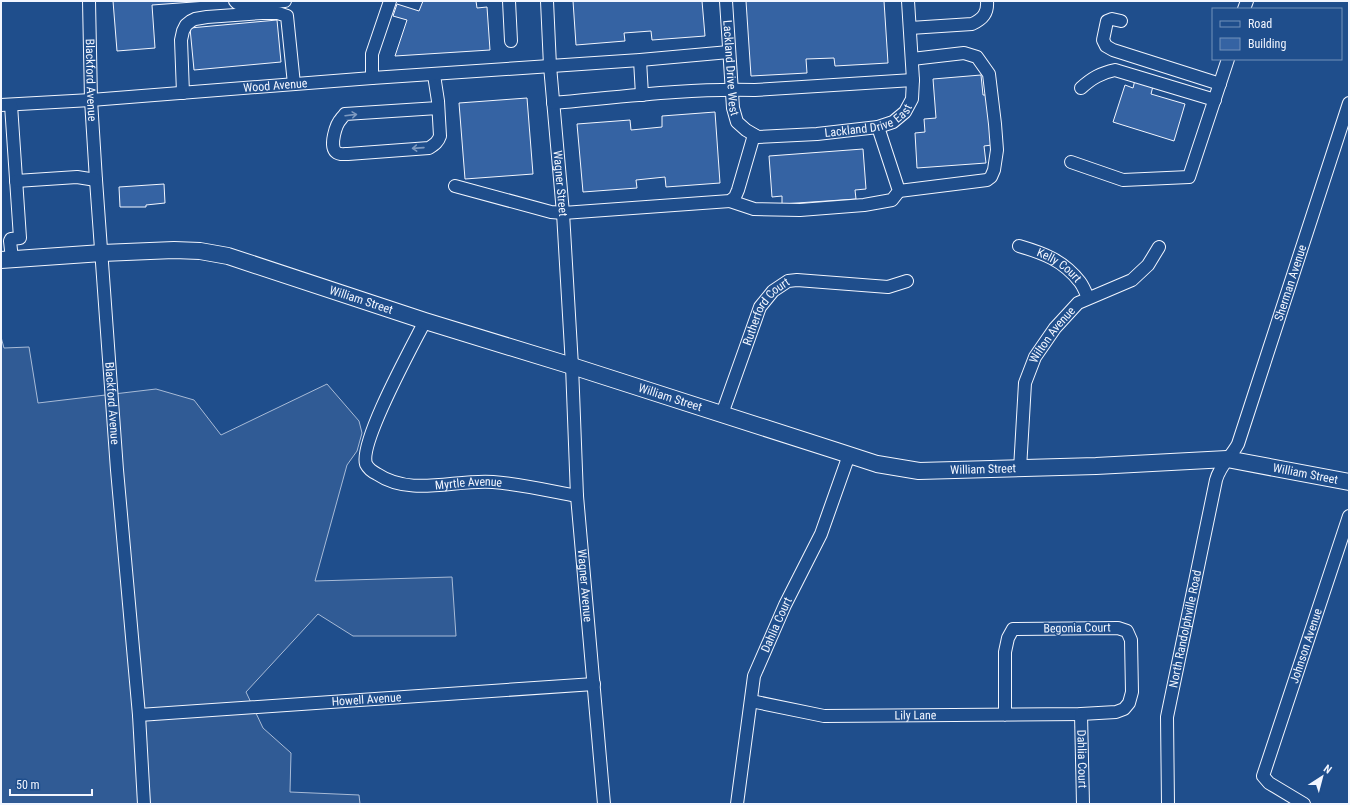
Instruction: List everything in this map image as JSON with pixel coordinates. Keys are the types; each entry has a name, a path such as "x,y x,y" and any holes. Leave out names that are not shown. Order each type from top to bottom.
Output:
{"main road":[{"name":"William Street","path":"7,260 102,253 174,250 200,251 228,256 425,321 572,366 877,464 919,471 1020,469 1227,459 1349,482"}],"street":[{"name":"Blackford Avenue","path":"89,1 91,100 96,180 117,470 139,715 144,804"},
{"path":"236,1 237,3 242,4 285,1"},
{"path":"372,78 372,54 390,1"},
{"path":"509,1 511,41"},
{"name":"Wagner Street","path":"547,1 550,66 563,213 572,366"},
{"name":"Lackland Drive West","path":"726,1 733,108 736,122 754,135"},
{"name":"Lackland Drive East","path":"754,135 758,137 817,134 878,127 893,122 905,112 912,99 913,80 908,1"},
{"path":"910,28 972,24 980,21 985,14 987,1"},
{"path":"183,93 180,40 186,25 195,19 207,17 273,13 284,14 287,16 294,84"},
{"path":"1121,21 1112,19 1107,21 1103,40 1106,46 1133,57 1220,84"},
{"name":"Wood Avenue","path":"6,105 640,60 729,52"},
{"path":"455,186 551,212 563,213 730,201 754,209 800,210 864,205 892,200 899,191 987,180 991,177 994,170 997,150 989,74 977,57 964,53 912,59"},
{"path":"640,60 642,94"},
{"path":"1071,162 1123,180 1189,177 1228,60"},
{"path":"1081,88 1092,78 1115,70 1215,100"},
{"path":"434,75 438,101 434,109 440,125 440,136 438,141 429,148 340,154 335,152 333,139 340,119 345,114 434,109"},
{"path":"553,103 642,94 731,89 755,90 913,80"},
{"name":"Sherman Avenue","path":"1227,459 1238,444 1349,104"},
{"path":"6,105 16,181 20,238 11,239 7,260"},
{"path":"878,127 899,191"},
{"path":"730,201 735,197 738,190 754,135"},
{"path":"16,181 77,177 96,180"},
{"name":"Kelly Court","path":"1019,246 1045,254 1063,265 1080,282 1088,298"},
{"name":"Wilton Avenue","path":"1020,469 1025,383 1035,357 1059,323 1078,303 1132,280 1148,265 1159,247"},
{"name":"Rutherford Court","path":"722,414 760,307 773,291 788,281 797,280 888,287 907,281"},
{"name":"Myrtle Avenue","path":"425,321 377,419 368,444 366,463 370,469 385,480 407,486 475,481 577,496"},
{"name":"Wagner Avenue","path":"572,366 577,496 604,804"},
{"name":"Dahlia Court","path":"737,804 754,676 784,605 821,534 849,455"},
{"name":"North Randolphville Road","path":"1168,804 1167,717 1216,480 1218,472 1227,459"},
{"name":"Johnson Avenue","path":"1304,804 1269,783 1263,776 1349,516"},
{"name":"Begonia Court","path":"1005,715 1005,652 1008,638 1013,629 1118,628 1127,631 1131,640 1132,692 1129,703 1124,709 1116,712 1081,714"},
{"name":"Howell Avenue","path":"139,715 594,684"},
{"name":"Lily Lane","path":"751,701 824,716 1081,714"},
{"name":"Dahlia Court","path":"1081,714 1083,804"}],"shaded area":[{"path":"1,337 4,348 29,347 38,403 156,389 194,400 221,435 327,384 359,421 362,433 357,451 347,465 315,581 452,577 456,636 353,636 318,614 246,692 263,728 291,753 290,792 359,795 360,804 1,804"}],"building":[{"path":"113,1 207,1 152,5 155,48 117,51"},
{"path":"423,1 476,1 477,8 487,7 490,50 395,56 407,20 393,16 397,4 419,11"},
{"path":"573,1 702,1 705,36 652,40 651,31 624,33 625,41 576,45"},
{"path":"746,1 884,1 888,63 835,66 834,58 806,59 807,73 751,76"},
{"path":"277,20 281,62 194,70 190,28"},
{"path":"981,75 983,95 988,95 992,145 984,146 986,163 917,168 915,133 925,132 924,119 936,118 933,79"},
{"path":"1135,80 1153,86 1151,94 1185,104 1174,141 1113,122 1125,85 1133,88"},
{"path":"527,98 533,174 465,179 459,103"},
{"path":"715,112 720,183 666,187 665,177 636,180 637,188 583,192 577,124 630,120 631,130 662,127 662,116"},
{"path":"863,149 866,189 855,190 856,199 782,204 782,196 772,197 769,156"},
{"path":"164,184 165,203 146,205 146,207 120,207 119,187"}]}
